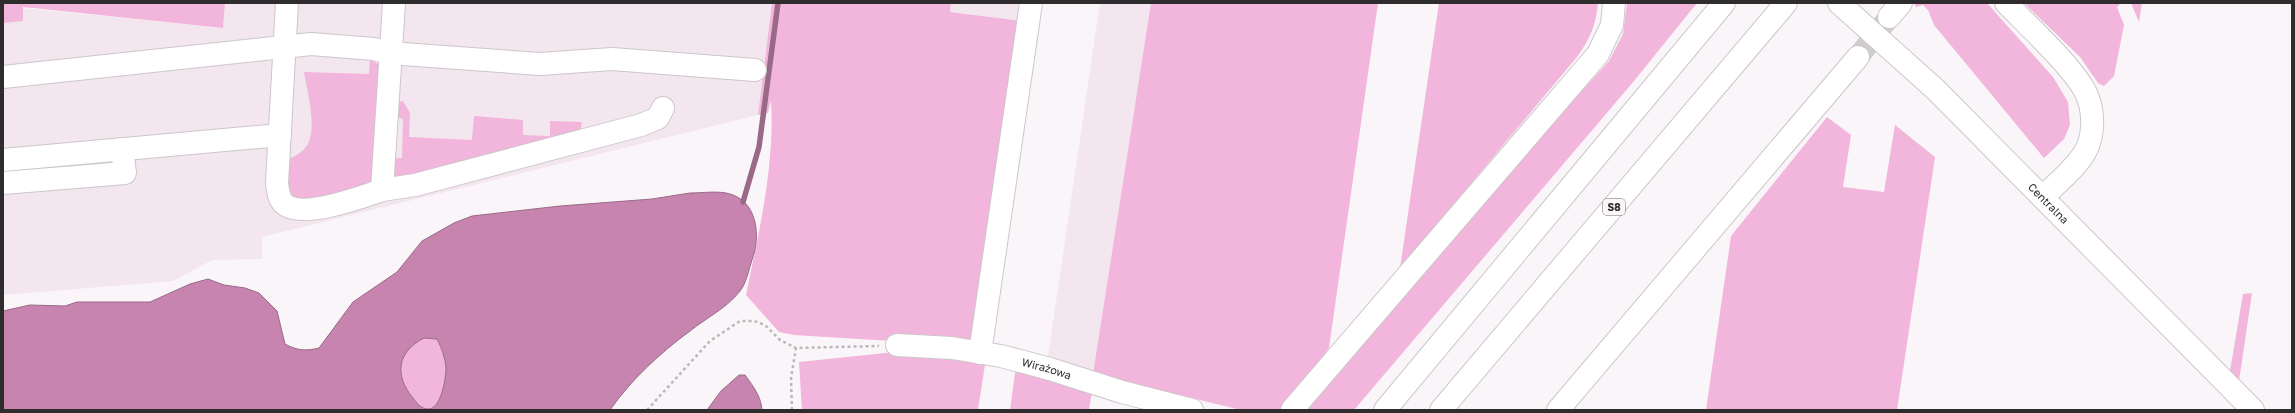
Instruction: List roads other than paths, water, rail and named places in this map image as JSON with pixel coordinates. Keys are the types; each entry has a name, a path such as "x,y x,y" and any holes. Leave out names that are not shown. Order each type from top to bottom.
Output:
{"main road":[{"path":"287,3 277,183 278,196 288,207 305,210 324,207 382,190 415,185 641,125 658,118 663,108"},
{"path":"382,190 389,53 394,3"},
{"path":"980,353 1031,3"},
{"path":"1292,410 1598,54 1612,25 1614,3"},
{"path":"1385,410 1724,3"},
{"name":"S8","path":"1441,410 1786,3"},
{"name":"Centralna","path":"1839,3 1935,89 2253,410"},
{"path":"2006,3 2079,81 2088,98 2091,108 2091,131 2086,150 2080,160 2043,197"},
{"path":"3,77 311,44 336,44 374,49 389,53 540,64 612,59 755,70"},
{"path":"1558,410 1858,57"},
{"path":"3,160 280,135"},
{"path":"3,183 125,173 122,149"},
{"name":"Wirażowa","path":"897,345 952,348 980,353 1050,369 1122,392 1192,410"}],"waterway":[{"path":"743,202 759,147 778,3"}],"tunnel":[{"path":"1858,57 1887,20"}]}
